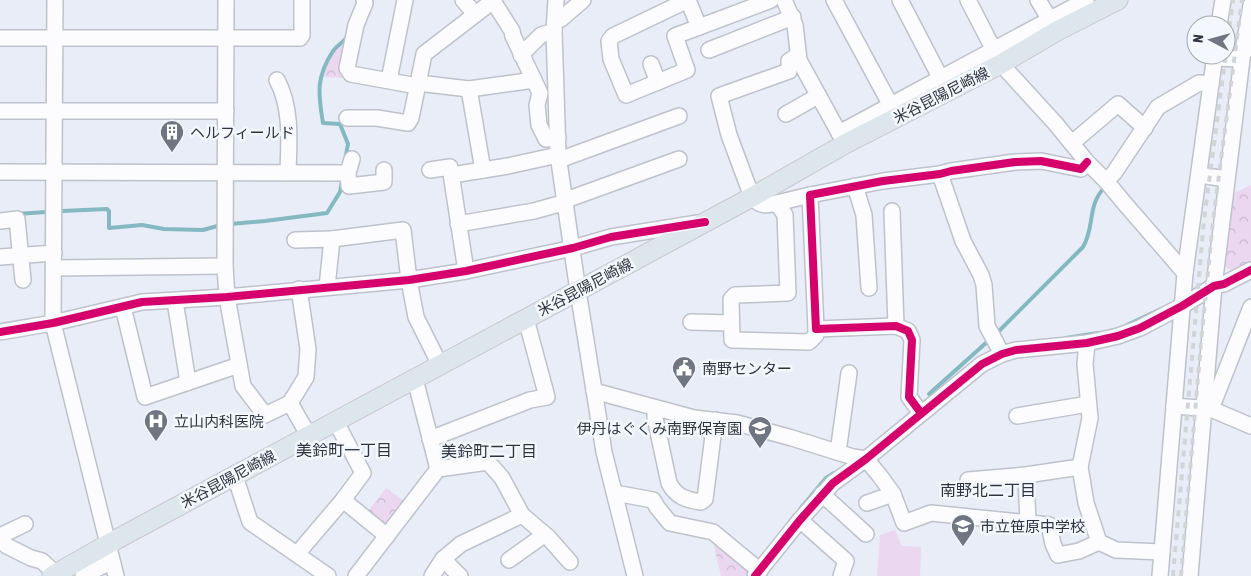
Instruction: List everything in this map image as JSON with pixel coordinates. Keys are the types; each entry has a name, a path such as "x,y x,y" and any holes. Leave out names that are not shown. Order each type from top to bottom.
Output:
{"main road":[{"name":"米谷昆陽尼崎線","path":"54,575 110,552 235,476 752,197 842,139 998,57 1053,25 1111,2"}],"street":[{"path":"54,0 53,323 116,576"},
{"path":"226,0 225,266 227,297 243,386 265,415 290,403 306,377 308,349 299,289"},
{"path":"0,38 300,38 302,35 302,0"},
{"path":"364,0 365,3 356,25 347,68 351,74 418,85 469,89 534,80"},
{"path":"389,80 405,0"},
{"path":"464,0 475,14"},
{"path":"347,118 377,118 408,123 411,118 424,54 494,0 512,31 521,55 540,93 537,99 539,125 546,139 558,138"},
{"path":"556,0 554,25 559,158 604,452 636,576"},
{"path":"521,55 541,35 583,0"},
{"path":"700,27 685,1 613,36 609,41 611,59 626,95 687,70 675,36 700,27 771,0"},
{"path":"784,0 793,17 799,60 842,139"},
{"path":"834,0 894,112 942,79 998,57"},
{"path":"900,0 942,79"},
{"path":"968,0 998,57 1185,273"},
{"path":"1038,0 1053,25 1086,0"},
{"path":"1221,15 1223,0"},
{"path":"1190,576 1207,409 1214,286 1227,179 1247,50 1251,5"},
{"path":"709,50 793,17"},
{"path":"1236,59 1239,59 1247,50"},
{"path":"798,55 789,61 789,71 718,96 729,135 752,197 759,205 766,206 855,186 899,178 940,174 960,169 1015,162 1041,161 1081,169 1087,162"},
{"path":"651,64 658,82"},
{"path":"1160,576 1185,273 1214,65"},
{"path":"277,80 283,90 290,130 288,172"},
{"path":"1106,181 1114,173 1158,108 1199,83 1212,84"},
{"path":"469,89 483,170"},
{"path":"786,114 818,96"},
{"path":"1072,143 1118,104 1145,128"},
{"path":"538,114 550,106 557,106"},
{"path":"0,111 226,111"},
{"path":"452,175 559,158 625,129 668,115"},
{"path":"458,224 534,211 566,201 619,175 661,160 679,158"},
{"path":"0,172 288,172 350,166 349,186 384,182 384,170"},
{"path":"430,170 450,167 466,272"},
{"path":"940,174 963,241 981,274 984,285 987,326 1002,354"},
{"path":"1199,175 1227,179"},
{"path":"855,186 864,214 869,288"},
{"path":"777,203 784,214 788,293 735,295 731,299 732,340 809,342 816,336 810,195"},
{"path":"892,211 896,326"},
{"path":"0,221 17,219 23,280"},
{"path":"0,332 53,323 142,302 227,297 409,280 466,272 573,248 610,237 705,222"},
{"path":"295,240 332,239 403,230 416,317 440,365"},
{"path":"327,287 332,239"},
{"path":"0,257 54,253"},
{"path":"54,268 225,266"},
{"path":"615,493 653,500 670,523 713,532 758,573 833,482 866,459 982,364 1002,354 1016,350 1086,343 1118,336 1140,328 1182,306 1214,286 1224,284 1251,270"},
{"path":"1235,278 1251,285"},
{"path":"175,301 188,382"},
{"path":"123,306 145,397 239,365"},
{"path":"1207,409 1251,307"},
{"path":"430,439 530,400 547,397 526,319"},
{"path":"691,322 731,323"},
{"path":"816,329 896,326 908,331 912,340 909,397 921,413"},
{"path":"1086,343 1084,364 1089,424 1080,467 1086,503 1099,542 1116,550 1162,552"},
{"path":"415,379 438,469"},
{"path":"838,452 851,380"},
{"path":"594,391 694,418 737,423 853,457 866,459 893,494 904,522 931,513 1049,525 1053,544 1058,555 1079,551 1099,542"},
{"path":"290,403 309,436"},
{"path":"1017,416 1088,404"},
{"path":"1174,406 1207,409 1251,426"},
{"path":"655,408 655,418 669,483 674,492 686,500 701,502 706,499 715,420"},
{"path":"297,554 343,500 363,473 336,422"},
{"path":"356,576 438,469 488,462 502,478 522,515 548,537 570,562"},
{"path":"974,482 1080,467"},
{"path":"1026,475 1028,522"},
{"path":"235,476 250,522 328,576"},
{"path":"822,494 866,534"},
{"path":"867,503 893,494"},
{"path":"343,500 387,536"},
{"path":"432,576 443,559 461,544 522,515"},
{"path":"800,520 846,562 841,576"},
{"path":"24,524 0,538 7,546 31,558 42,561 54,575"},
{"path":"509,560 544,535"},
{"path":"83,576 110,552"},
{"path":"443,559 460,576"}],"green space":[{"path":"348,44 343,78 322,77 334,51 339,46"},
{"path":"1251,185 1251,261 1231,271 1225,266 1232,194"},
{"path":"386,488 407,503 387,529 366,514"},
{"path":"895,530 902,546 921,547 920,576 877,576 880,535"},
{"path":"721,544 752,568 744,576 721,576 714,546"}],"waterway":[{"path":"346,155 348,144 340,124 323,123 319,94 321,77 327,60 347,37"},
{"path":"230,224 327,213 340,192 342,181"},
{"path":"997,333 1083,247 1089,232 1095,202 1104,188"},
{"path":"62,211 107,209 109,211 109,228 142,225 164,229 203,230 221,225"},
{"path":"17,214 46,212"},
{"path":"1127,325 1161,309"},
{"path":"1066,338 1098,333"},
{"path":"929,394 987,342"},
{"path":"800,509 826,478 834,473"}],"railway":[{"path":"1173,576 1204,220 1233,0"},
{"path":"1181,576 1213,221 1242,0"}],"cycle path":[{"path":"921,413 909,397 912,340 908,331 896,326 816,329 810,195 883,181 1015,162 1041,161 1081,169 1087,162"},
{"path":"0,332 53,323 142,302 227,297 409,280 466,271 573,248 611,237 705,222"},
{"path":"755,576 800,520 833,483 866,459 982,364 1002,354 1016,350 1087,343 1118,336 1140,328 1182,306 1214,286 1224,284 1251,270"}],"place":[{"name":"ヘルフィールド","path":"172,153"},
{"name":"南野センター","path":"684,389"},
{"name":"立山内科医院","path":"156,442"},
{"name":"伊丹はぐくみ南野保育園","path":"760,449"},
{"name":"市立笹原中学校","path":"963,547"}],"district":[{"name":"美鈴町一丁目","path":"344,450"},
{"name":"美鈴町二丁目","path":"489,451"},
{"name":"南野北二丁目","path":"988,490"}]}
